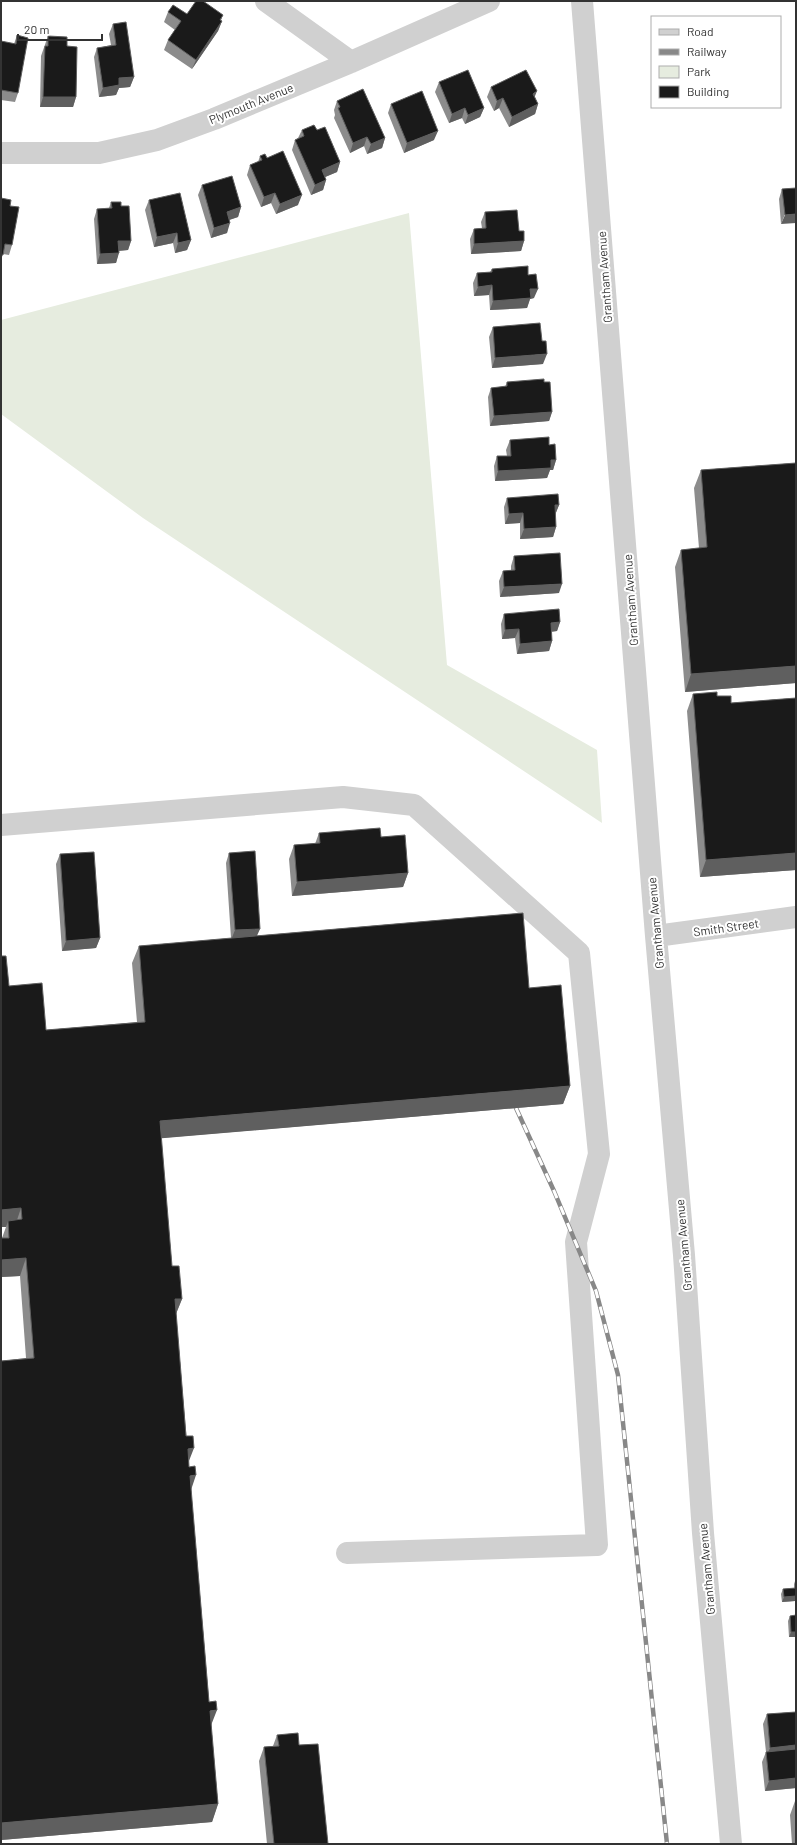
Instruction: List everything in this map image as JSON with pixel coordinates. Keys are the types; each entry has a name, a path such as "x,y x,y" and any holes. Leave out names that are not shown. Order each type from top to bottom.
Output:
{"street":[{"path":"266,1 351,62"},
{"name":"Plymouth Avenue","path":"1,152 99,153 157,140 214,119 351,62 489,1"},
{"name":"Grantham Avenue","path":"582,1 656,936 684,1248 703,1533 731,1844"},
{"path":"1,825 343,797 414,806 579,953 599,1154 576,1242 597,1545 347,1553"},
{"name":"Smith Street","path":"656,936 796,917"}],"green space":[{"path":"409,213 447,665 597,750 602,823 143,518 1,414 1,320"}],"building":[{"path":"196,1 203,1 223,15 220,20 222,21 196,60 168,40 181,21 168,12 173,5 187,14"},
{"path":"126,22 134,77 119,78 119,85 103,88 97,48 116,45 113,24"},
{"path":"17,35 28,38 18,93 1,90 1,41 16,44"},
{"path":"48,36 67,37 67,46 77,47 76,97 43,97 45,46 48,46"},
{"path":"468,70 484,108 468,115 465,108 452,114 439,82"},
{"path":"526,70 537,91 533,94 538,104 512,117 503,98 497,101 491,87"},
{"path":"363,89 385,138 371,144 367,137 353,143 338,108 340,107 337,101"},
{"path":"422,91 438,131 407,143 391,104"},
{"path":"314,125 317,130 325,127 340,162 322,170 326,180 315,185 295,140 304,136 302,130"},
{"path":"283,151 302,195 280,204 275,193 264,197 250,165 262,160 260,156 265,154 267,158"},
{"path":"232,176 241,207 227,212 230,223 214,228 202,185"},
{"path":"796,188 796,214 785,215 782,189"},
{"path":"180,193 191,240 178,243 177,233 157,237 149,200"},
{"path":"1,198 11,200 10,206 19,207 12,245 5,244 3,255 1,255"},
{"path":"111,202 121,202 121,206 129,206 131,241 118,241 119,253 100,254 97,209 112,208"},
{"path":"517,210 519,231 524,231 524,241 474,244 474,229 486,228 485,212"},
{"path":"528,266 528,275 536,274 538,289 530,289 531,298 493,301 492,285 478,287 477,273 492,272 492,269"},
{"path":"540,323 542,341 546,341 547,354 495,358 493,327"},
{"path":"544,379 544,382 550,382 552,412 494,416 491,388 507,386 507,382"},
{"path":"549,437 549,445 555,444 556,460 551,460 551,468 498,471 497,456 511,456 510,440"},
{"path":"796,463 796,666 691,674 681,550 707,547 701,470"},
{"path":"558,494 559,505 555,505 556,527 524,529 523,513 509,514 507,498"},
{"path":"560,553 562,584 504,587 503,571 515,570 514,556"},
{"path":"559,609 560,622 551,623 552,641 520,644 519,629 505,630 504,614"},
{"path":"717,692 717,696 731,696 731,703 796,698 796,853 706,860 693,694"},
{"path":"380,828 381,837 405,835 408,873 297,882 294,845 320,843 319,833"},
{"path":"255,851 260,929 235,930 229,853"},
{"path":"94,852 100,938 66,941 60,854"},
{"path":"523,913 529,988 561,985 570,1086 160,1121 172,1266 179,1266 182,1299 175,1299 186,1436 193,1436 194,1448 188,1449 189,1467 195,1466 196,1475 190,1476 209,1702 216,1701 217,1710 210,1711 218,1804 1,1823 1,1361 34,1358 26,1258 1,1260 1,1238 9,1238 8,1221 22,1219 21,1208 1,1210 1,956 6,956 9,986 42,983 46,1030 145,1022 139,946"},
{"path":"796,1588 796,1596 784,1597 783,1589"},
{"path":"796,1615 796,1632 791,1632 790,1616"},
{"path":"796,1712 796,1745 770,1748 767,1714"},
{"path":"298,1733 299,1745 318,1744 328,1844 274,1844 264,1747 279,1746 277,1735"},
{"path":"796,1749 796,1778 769,1781 766,1752"}],"railway":[{"path":"516,1108 554,1191 596,1291 618,1375 667,1844"}]}
